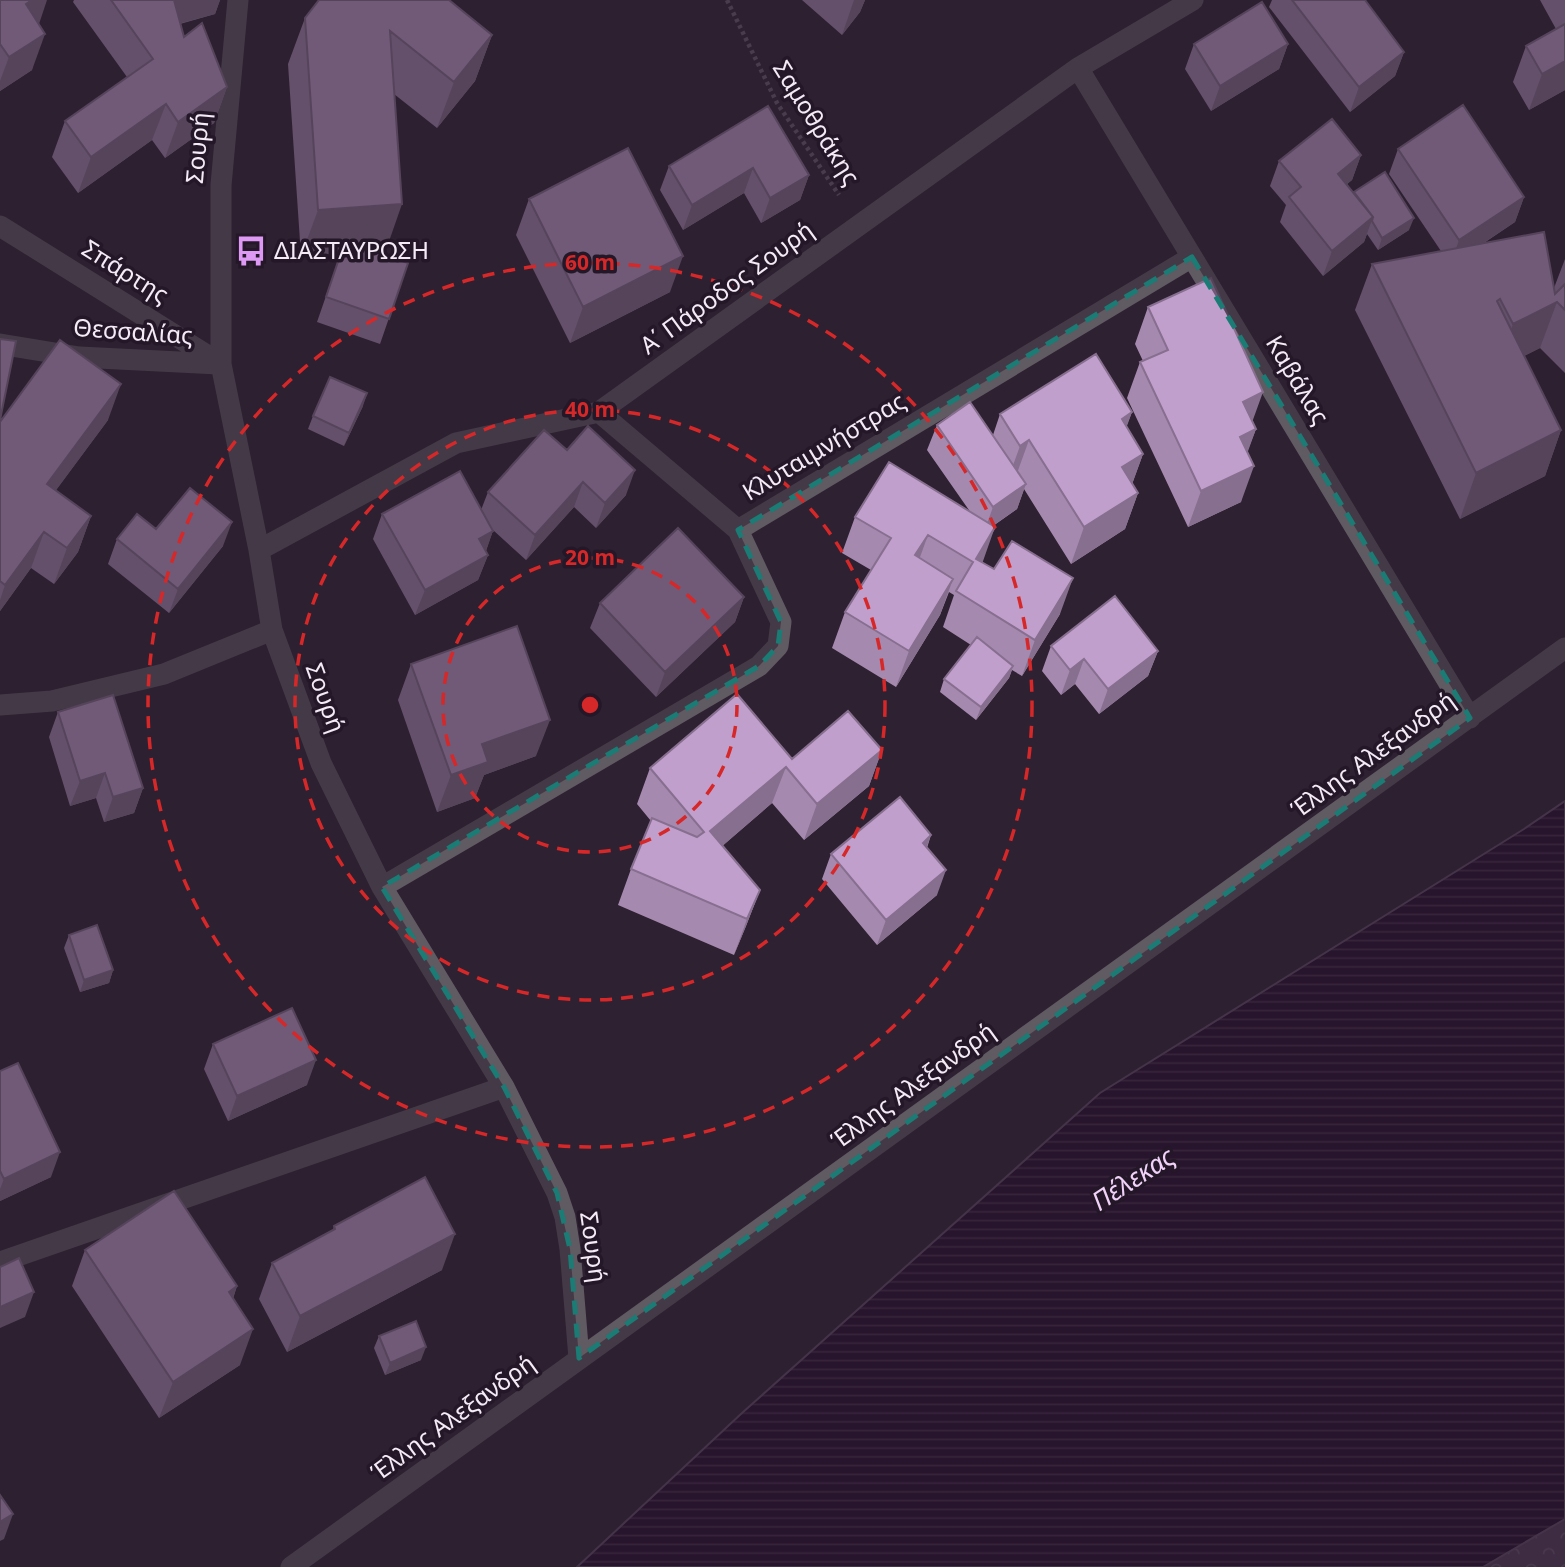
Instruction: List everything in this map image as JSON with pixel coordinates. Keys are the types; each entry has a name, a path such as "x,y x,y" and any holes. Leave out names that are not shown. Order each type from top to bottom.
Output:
{"street":[{"name":"Σουρή","path":"238,0 220,185 222,364 272,630 321,763 382,887 504,1087 557,1193 565,1217 570,1249 579,1359"},
{"name":"Α΄ Πάροδος Σουρή","path":"259,550 456,443 598,412 1078,68 1193,0"},
{"name":"Καβάλας","path":"1078,68 1470,718"},
{"name":"Σπάρτης","path":"0,226 222,364"},
{"name":"Κλυταιμνήστρας","path":"382,887 759,666 778,646 781,622 738,530 1192,257"},
{"name":"Θεσσαλίας","path":"0,344 79,356 222,364"},
{"path":"598,412 738,530"},
{"path":"0,705 52,701 164,674 272,630"},
{"name":"Έλλης Αλεξανδρή","path":"291,1567 1565,648"},
{"path":"0,1262 504,1087"}],"path":[{"name":"Σαμοθράκης","path":"727,0 777,103 860,225"}],"highlighted area":[{"path":"1192,257 1470,718 579,1358 570,1249 557,1193 504,1087 382,887 759,666 778,646 781,622 738,530"}],"green space":[{"path":"1565,1519 1565,1567 1483,1567"}],"water":[{"name":"Πέλεκας","path":"1565,801 1565,1519 1483,1567 577,1567 742,1413 1100,1093"}],"building":[{"path":"0,0 32,0 26,4 45,34 9,57 0,44"},
{"path":"111,0 174,0 184,37 202,23 227,87 178,122 166,104 91,157 65,121 153,59"},
{"path":"319,0 449,0 492,35 454,82 390,31 402,204 318,210 305,18"},
{"path":"1292,0 1365,0 1404,52 1359,87"},
{"path":"1262,2 1288,44 1220,86 1194,44"},
{"path":"1565,24 1565,61 1542,74 1526,46"},
{"path":"1463,105 1524,197 1459,240 1398,149"},
{"path":"768,106 809,175 770,198 753,168 692,205 669,166"},
{"path":"1332,119 1361,155 1338,174 1373,217 1332,251 1289,197 1301,187 1279,161"},
{"path":"628,148 683,256 583,307 529,199"},
{"path":"1385,172 1414,218 1382,238 1372,221 1373,217 1354,192"},
{"path":"1544,232 1555,294 1565,284 1565,310 1557,302 1513,324 1500,299 1497,301 1561,430 1476,473 1372,264"},
{"path":"345,241 408,263 389,319 326,297"},
{"path":"1211,278 1263,392 1243,402 1256,429 1240,437 1254,466 1201,491 1140,362 1168,350 1148,307"},
{"path":"0,339 16,341 0,420"},
{"path":"60,340 121,384 47,484 91,516 67,548 44,532 5,585 0,581 0,422"},
{"path":"1096,354 1132,412 1122,419 1143,454 1122,467 1138,493 1084,527 1029,440 1020,446 1000,414"},
{"path":"330,377 367,393 349,433 313,416"},
{"path":"970,402 1026,484 993,507 937,425"},
{"path":"588,426 635,470 605,503 583,482 535,535 488,492 544,430 567,450"},
{"path":"889,462 995,527 976,559 994,569 1012,541 1073,578 1035,640 956,591 973,562 928,535 915,555 953,579 909,651 845,612 891,538 855,517"},
{"path":"460,471 493,531 479,539 488,555 425,590 382,514"},
{"path":"190,488 232,522 178,589 117,539 137,514 156,529"},
{"path":"678,528 744,597 665,672 600,603"},
{"path":"1115,596 1158,651 1108,689 1084,659 1070,670 1051,646"},
{"path":"517,626 550,720 482,744 488,762 451,775 411,664"},
{"path":"977,637 1013,666 981,707 944,679"},
{"path":"737,694 792,759 848,711 882,750 817,804 786,767 710,831 760,890 747,919 631,869 652,818 697,837 704,832 650,768"},
{"path":"113,695 143,788 113,797 105,773 80,781 58,712"},
{"path":"900,797 931,835 923,843 946,870 886,920 831,854"},
{"path":"97,925 113,970 84,980 69,935"},
{"path":"292,1008 316,1060 237,1096 213,1044"},
{"path":"18,1063 60,1152 4,1179 0,1171 0,1071"},
{"path":"425,1177 455,1234 300,1316 272,1263"},
{"path":"174,1191 237,1286 229,1292 253,1329 173,1382 85,1250"},
{"path":"19,1258 34,1292 0,1307 0,1267"},
{"path":"416,1321 426,1347 390,1363 379,1336"},
{"path":"0,1495 13,1514 0,1522"}],"place":[{"name":"ΔΙΑΣΤΑΥΡΩΣΗ","path":"251,251"}]}
